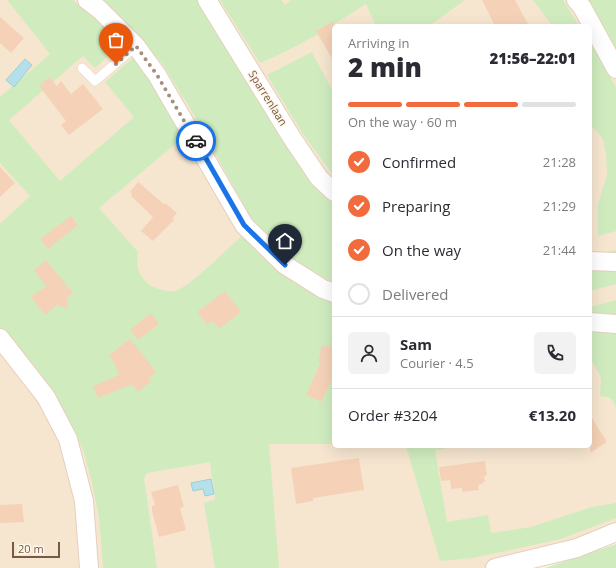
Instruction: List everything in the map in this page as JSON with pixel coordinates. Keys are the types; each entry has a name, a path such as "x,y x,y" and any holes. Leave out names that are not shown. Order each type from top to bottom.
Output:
{"street":[{"path":"87,0 99,9 136,46 157,75 244,225 285,265 323,289 332,292"},
{"name":"Sparrenlaan","path":"207,0 292,138 319,178 332,190"},
{"path":"576,0 582,7 591,24"},
{"path":"592,26 616,70"},
{"path":"592,261 616,262"},
{"path":"592,322 616,324"},
{"path":"0,338 46,397 68,439 84,501 89,568"},
{"path":"495,568 577,548 616,532"}],"lane":[{"path":"82,68 95,81 136,46"}],"shaded area":[{"path":"0,0 616,0 616,538 520,568 0,568"}],"green space":[{"path":"7,0 73,0 96,19 121,44 95,68 83,56 9,120 60,181 134,117 105,82 134,57 155,84 185,136 99,208 138,252 138,269 147,283 156,288 167,291 180,289 198,276 243,235 270,264 295,283 310,292 332,300 332,444 269,444 279,568 215,568 204,503 215,499 210,462 147,473 144,478 157,568 103,568 99,517 84,452 69,420 48,387 15,342 0,327 0,224 30,196 0,163 0,97 50,54"},
{"path":"101,0 201,0 311,181 332,202 332,282 296,261 270,239 250,216 191,110 162,63 114,10"},
{"path":"220,0 281,0 285,5 291,0 465,0 432,24 375,24 366,4 301,44 260,63"},
{"path":"533,0 563,0 578,24 551,24"},
{"path":"579,0 616,0 616,57"},
{"path":"592,46 616,87 616,231 598,236 598,204 607,175 606,154 603,139 592,126"},
{"path":"312,52 332,90 332,173 303,134 267,75"},
{"path":"616,250 616,284 592,290 592,255"},
{"path":"616,300 616,410 611,399 600,396 601,380 599,373 592,361 592,306"},
{"path":"407,448 447,448 435,450 447,522 488,515 491,533 531,527 592,507 616,503 616,518 561,539 473,558 440,561"},
{"path":"616,544 616,568 544,568 551,566"}],"water":[{"path":"25,59 32,65 14,87 6,80"},
{"path":"211,479 214,494 205,496 203,489 193,491 191,483"}],"building":[{"path":"482,0 515,0 528,24 494,24"},
{"path":"0,17 24,38 11,53 0,43"},
{"path":"334,21 334,24 332,24 332,59 316,31"},
{"path":"49,77 57,86 61,81 71,94 83,84 103,109 69,135 61,125 66,121 39,86"},
{"path":"0,167 15,183 0,197"},
{"path":"138,182 177,213 172,219 174,220 153,241 141,231 153,217 131,196 132,194 130,192"},
{"path":"71,216 78,225 48,249 40,239"},
{"path":"46,260 73,293 67,298 68,309 57,305 45,315 31,297 46,286 34,270"},
{"path":"225,291 241,312 219,329 213,321 207,325 197,312"},
{"path":"151,313 159,324 138,340 130,330"},
{"path":"130,339 156,372 149,378 151,381 138,392 133,385 130,385 98,398 93,386 119,375 113,360 109,355"},
{"path":"332,340 332,379 321,402 306,395 321,362 318,362 322,345 329,347"},
{"path":"592,418 607,442 590,453 590,448 592,448"},
{"path":"359,458 364,490 313,498 313,501 296,504 291,468"},
{"path":"485,461 487,475 484,476 485,482 478,485 479,490 462,492 462,488 451,489 450,480 441,481 439,467"},
{"path":"178,485 184,507 180,508 186,530 159,537 152,511 152,506 155,505 151,492"},
{"path":"22,504 24,522 0,523 0,505"}],"way so far":[{"path":"116,64 136,46 157,75 196,141"}],"route":[{"path":"196,141 244,225 285,265"}]}
